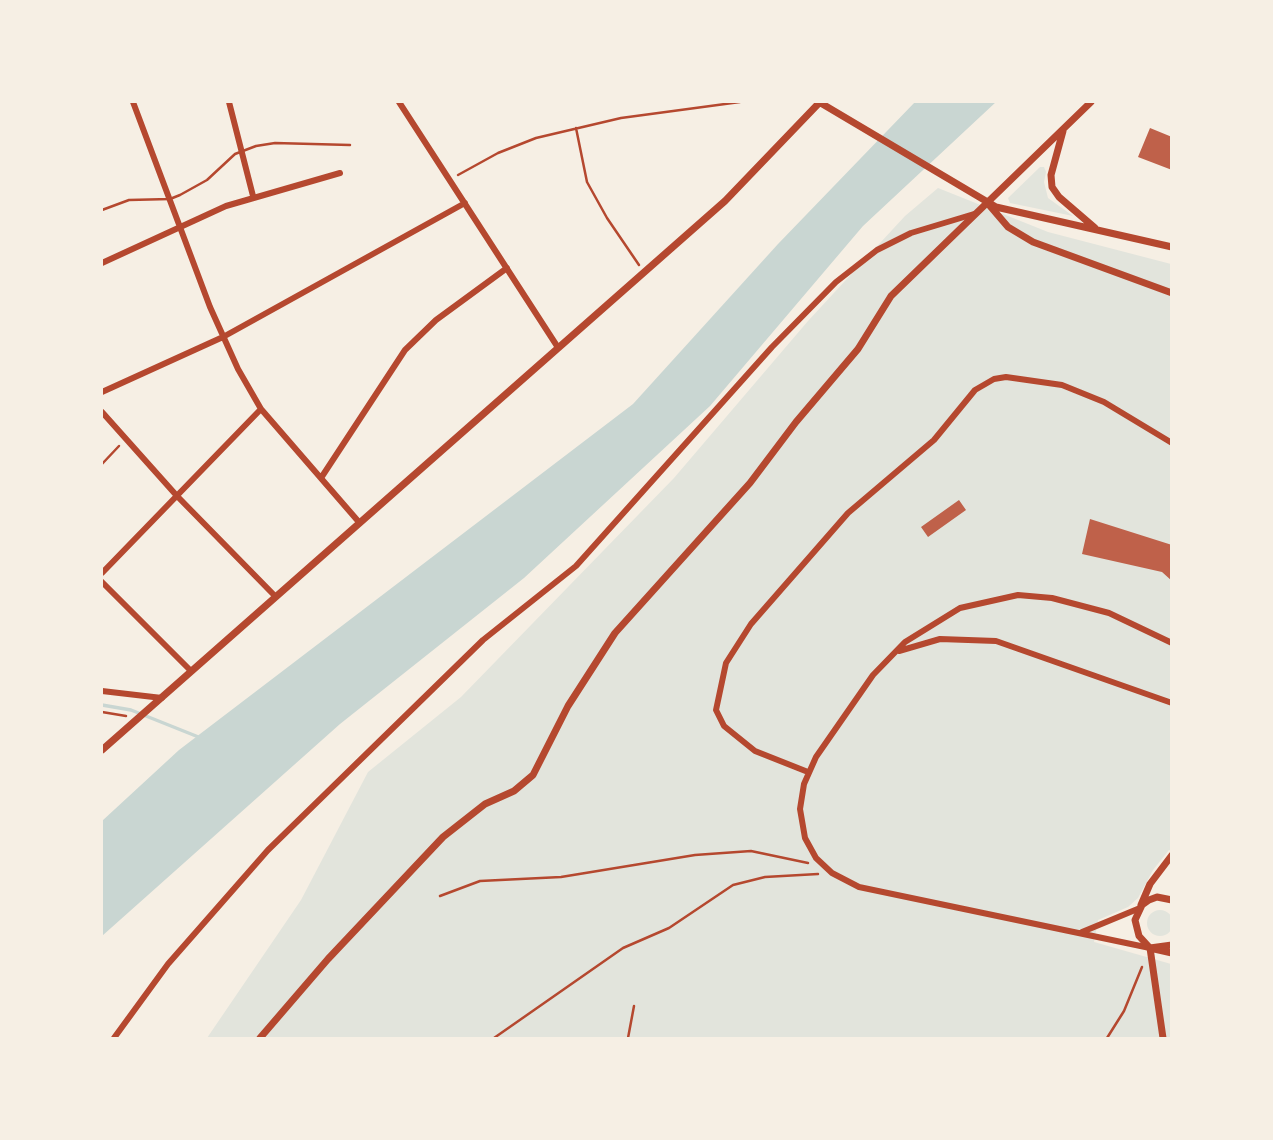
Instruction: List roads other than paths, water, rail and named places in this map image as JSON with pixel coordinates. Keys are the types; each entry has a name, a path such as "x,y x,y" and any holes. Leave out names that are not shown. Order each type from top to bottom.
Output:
{"street":[{"path":"133,102 223,337 261,409 358,520"},
{"path":"229,102 253,197"},
{"path":"399,102 557,346"},
{"path":"102,750 358,520 725,201 819,102 834,104 843,113 987,203 1015,213 1171,247"},
{"path":"260,1038 345,940 443,837 485,804 514,791 533,775 568,706 615,633 750,483 796,422 859,349 900,286 1091,102"},
{"path":"1063,129 1051,175 1052,187 1059,197 1095,229"},
{"path":"102,264 179,226 253,197 340,173"},
{"path":"102,392 223,337 465,203"},
{"path":"987,203 1008,227 1033,242 1171,293"},
{"path":"114,1038 175,954 268,850 483,640 576,566 772,347 836,282 877,250 911,233 976,214"},
{"path":"321,478 405,350 444,314 507,268"},
{"path":"808,772 755,751 724,726 716,710 726,663 751,624 848,513 934,440 975,390 994,379 1006,377 1062,385 1104,402 1171,443"},
{"path":"102,573 261,409"},
{"path":"102,412 177,496 274,595"},
{"path":"102,582 191,671"},
{"path":"1171,643 1138,625 1052,598 1018,595 960,608 929,625 893,652 859,693 808,772 801,798 801,822 810,849 822,866 859,887 910,900 1171,953"},
{"path":"893,652 940,639 996,641 1171,703"},
{"path":"102,691 162,698"},
{"path":"1163,1038 1150,948 1135,928 1150,884 1171,855"},
{"path":"1080,933 1140,908 1157,897 1171,900"},
{"path":"1150,948 1171,946"}],"lane":[{"path":"102,210 129,200 170,199 207,180 241,151 275,143 351,145"}],"waterway":[{"path":"102,705 131,710 201,738"}]}
